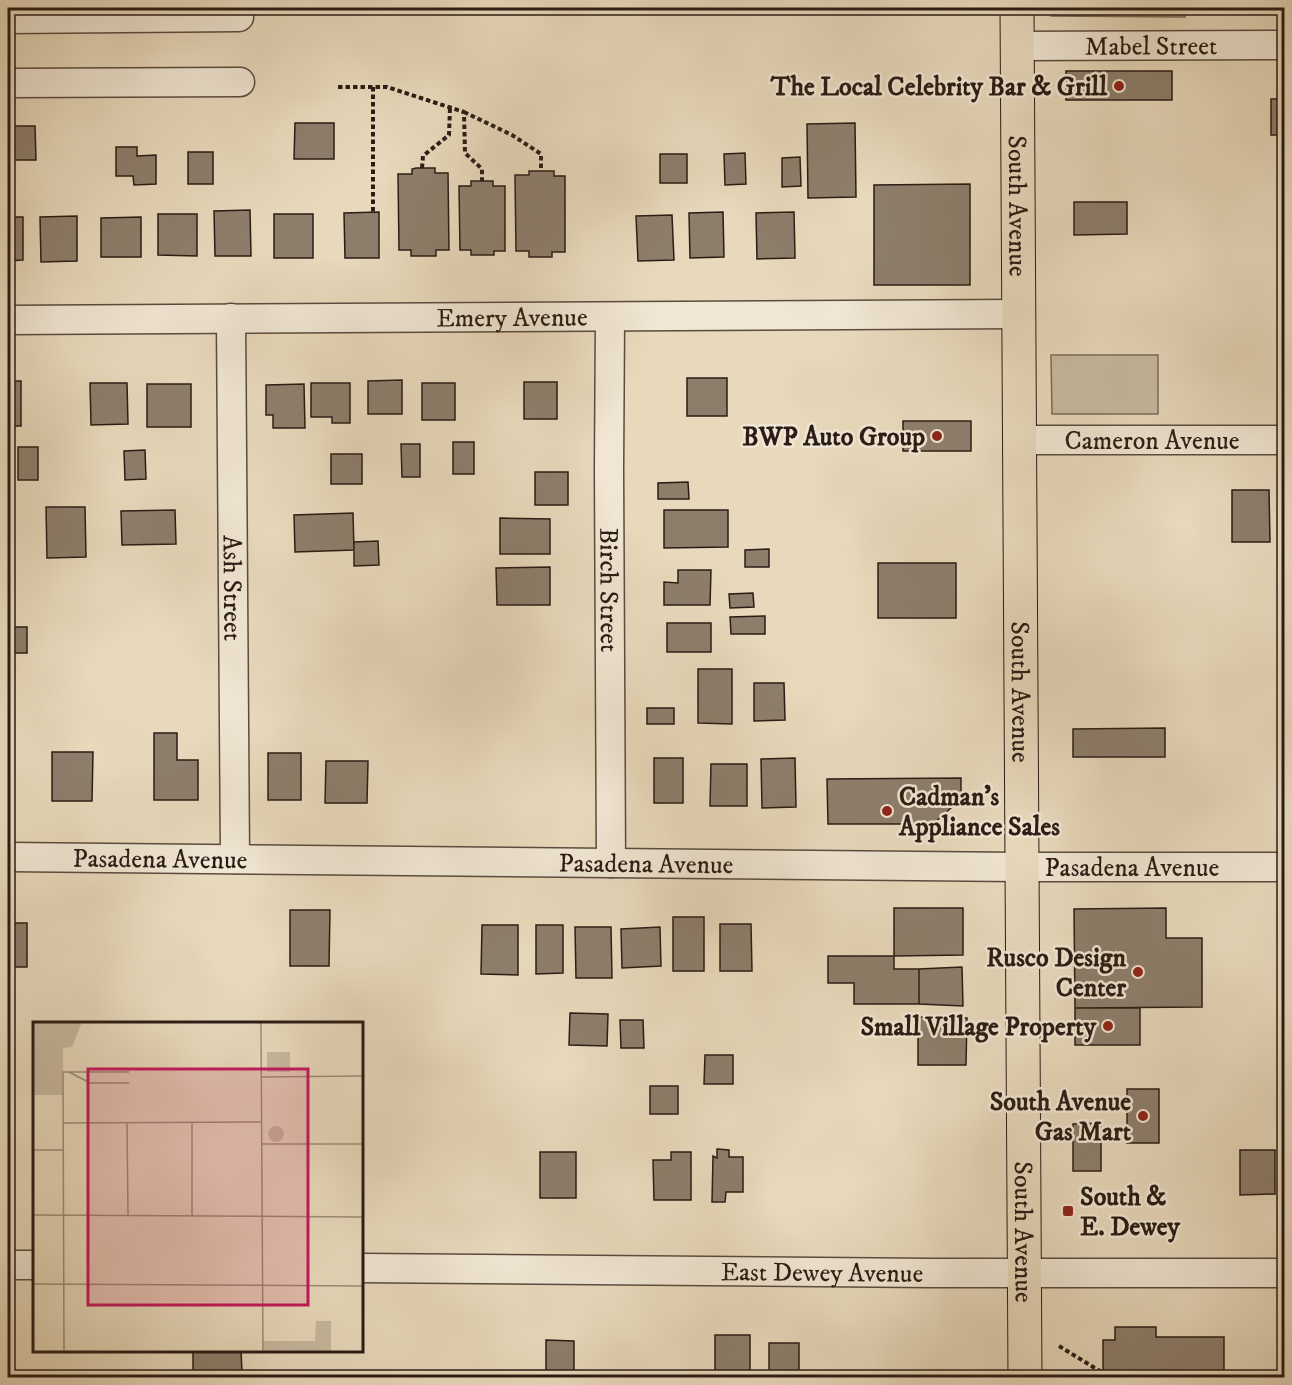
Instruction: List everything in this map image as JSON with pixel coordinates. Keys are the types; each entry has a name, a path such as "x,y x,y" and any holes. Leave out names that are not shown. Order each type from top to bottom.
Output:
{"main road":[{"name":"South Avenue","path":"1017,8 1025,1377"}],"street":[{"path":"8,19 239,17"},
{"name":"Mabel Street","path":"1017,46 1284,45"},
{"path":"8,84 240,82"},
{"name":"Emery Avenue","path":"8,320 1017,314"},
{"name":"Birch Street","path":"610,316 611,863"},
{"name":"Ash Street","path":"231,318 235,859"},
{"name":"Cameron Avenue","path":"1018,440 1284,440"},
{"name":"Pasadena Avenue","path":"8,857 1021,867 1284,867"},
{"path":"8,1265 33,1265"},
{"name":"East Dewey Avenue","path":"363,1268 1284,1273"}],"path":[{"path":"338,87 387,87 464,112 512,135 540,154 540,171"},
{"path":"373,87 373,212"},
{"path":"422,168 423,156 449,135 450,108"},
{"path":"464,112 465,153 482,169 482,181"},
{"path":"1059,1346 1103,1373"}],"shaded area":[{"path":"1052,8 1185,8 1185,17 1051,16"},
{"path":"1051,355 1158,355 1158,414 1052,414"}],"building":[{"name":"The Local Celebrity Bar & Grill","path":"1066,71 1172,71 1172,100 1066,100"},
{"path":"1271,99 1284,99 1284,135 1271,135"},
{"path":"295,123 334,123 334,159 294,159"},
{"path":"855,123 856,197 808,198 807,124"},
{"path":"8,126 35,126 36,160 8,160"},
{"path":"116,147 137,147 137,156 156,155 156,184 134,185 133,176 116,176"},
{"path":"188,152 213,152 213,184 188,184"},
{"path":"745,153 746,184 725,185 724,154"},
{"path":"660,154 687,154 687,183 660,183"},
{"path":"800,157 801,186 782,187 782,158"},
{"path":"435,168 435,173 448,173 449,250 436,250 436,256 411,256 411,250 399,250 398,174 412,174 412,169"},
{"path":"529,171 554,171 554,176 565,176 565,252 552,252 552,257 529,257 529,251 516,251 515,175 529,175"},
{"path":"471,181 493,181 493,186 505,186 505,251 494,251 494,255 471,255 471,250 460,250 459,186 471,186"},
{"path":"970,184 970,285 874,285 874,185"},
{"path":"1074,202 1127,202 1127,234 1074,235"},
{"path":"250,210 251,256 215,256 214,211"},
{"path":"379,212 379,258 345,258 344,213"},
{"path":"723,212 724,257 690,258 689,213"},
{"path":"794,212 795,258 757,259 756,213"},
{"path":"158,214 197,214 197,256 158,255"},
{"path":"274,214 313,214 313,258 274,258"},
{"path":"672,215 674,260 638,261 636,216"},
{"path":"77,216 77,261 41,262 40,217"},
{"path":"8,217 23,217 23,260 8,261"},
{"path":"141,217 141,257 101,257 101,218"},
{"path":"687,378 727,378 727,416 687,416"},
{"path":"402,380 402,414 368,414 368,381"},
{"path":"8,381 21,381 21,426 8,426"},
{"path":"524,382 557,382 557,419 524,419"},
{"path":"90,383 127,383 128,424 91,425"},
{"path":"311,383 350,383 350,423 332,423 332,417 311,417"},
{"path":"422,383 455,383 455,420 422,420"},
{"path":"147,384 191,384 191,427 147,427"},
{"path":"304,384 305,428 273,428 273,415 266,415 266,385"},
{"name":"BWP Auto Group","path":"903,421 971,421 971,451 903,451"},
{"path":"453,442 474,442 474,474 453,474"},
{"path":"401,444 420,444 420,477 402,477"},
{"path":"18,447 38,447 38,480 18,480"},
{"path":"145,450 146,479 125,480 124,451"},
{"path":"331,454 362,454 362,484 331,484"},
{"path":"535,472 568,472 568,505 535,505"},
{"path":"688,482 689,499 658,499 658,483"},
{"path":"1232,490 1269,490 1270,542 1232,542"},
{"path":"46,507 85,507 86,557 47,558"},
{"path":"175,510 176,544 122,545 121,511"},
{"path":"664,510 728,510 728,547 664,548"},
{"path":"353,513 354,550 295,552 294,515"},
{"path":"500,518 550,519 550,554 500,554"},
{"path":"378,541 379,565 354,566 354,542"},
{"path":"769,549 769,567 745,567 745,550"},
{"path":"878,563 956,563 956,618 878,618"},
{"path":"550,567 550,605 497,605 496,568"},
{"path":"678,570 711,570 710,605 664,605 664,582 678,583"},
{"path":"8,582 13,582 13,606 8,606"},
{"path":"753,593 754,607 730,608 729,594"},
{"path":"765,616 765,634 731,634 730,617"},
{"path":"667,623 711,623 711,652 667,652"},
{"path":"8,627 27,627 27,653 8,653"},
{"path":"698,669 732,669 732,724 698,723"},
{"path":"754,683 784,683 785,720 754,721"},
{"path":"647,708 674,708 674,724 647,724"},
{"path":"1165,728 1165,757 1073,757 1073,729"},
{"path":"154,733 177,733 177,760 198,760 198,800 154,800"},
{"path":"1282,747 1284,747 1284,791 1283,791"},
{"path":"52,752 93,752 92,801 52,801"},
{"path":"268,753 301,753 301,800 268,800"},
{"path":"654,758 683,758 683,803 654,803"},
{"path":"795,758 796,807 762,808 761,759"},
{"path":"326,761 368,761 367,803 325,803"},
{"path":"711,764 747,764 747,806 710,806"},
{"name":"Cadman's Appliance Sales","path":"961,778 961,799 933,824 828,824 827,779"},
{"path":"894,908 963,908 963,955 894,956"},
{"name":"Rusco Design Center","path":"1166,908 1166,938 1202,938 1202,1007 1075,1008 1074,909"},
{"path":"290,910 330,910 329,966 290,966"},
{"path":"673,917 704,917 704,971 673,971"},
{"path":"8,923 27,923 27,967 8,967"},
{"path":"720,924 751,924 752,971 720,971"},
{"path":"482,925 518,925 518,975 481,974"},
{"path":"536,925 563,925 563,973 536,974"},
{"path":"575,927 611,927 612,978 576,978"},
{"path":"660,927 661,966 622,968 621,929"},
{"path":"828,956 894,956 894,969 919,969 919,1004 854,1004 854,983 828,983"},
{"path":"962,967 963,1006 919,1004 919,969"},
{"name":"Small Village Property","path":"1075,1008 1140,1008 1140,1045 1075,1045"},
{"path":"570,1013 608,1014 607,1046 569,1045"},
{"path":"918,1017 967,1018 966,1065 918,1065"},
{"path":"620,1020 643,1020 644,1048 621,1048"},
{"path":"705,1055 733,1055 733,1084 704,1084"},
{"path":"650,1086 678,1086 678,1114 650,1114"},
{"name":"South Avenue Gas Mart","path":"1127,1089 1159,1089 1159,1143 1127,1143"},
{"path":"1280,1100 1284,1100 1284,1126 1280,1126"},
{"path":"1101,1123 1101,1171 1073,1171 1073,1124"},
{"path":"717,1149 729,1150 729,1157 743,1157 743,1192 726,1192 725,1202 712,1202 713,1156 717,1158"},
{"path":"1240,1150 1275,1150 1275,1194 1240,1195"},
{"path":"540,1152 576,1152 576,1198 540,1198"},
{"path":"671,1152 691,1152 691,1200 654,1200 653,1160 671,1160"},
{"path":"1115,1327 1156,1327 1156,1337 1224,1337 1224,1378 1103,1378 1103,1340 1115,1340"},
{"path":"715,1335 750,1335 750,1378 715,1378"},
{"path":"546,1340 574,1341 574,1378 546,1378"},
{"path":"769,1343 799,1343 799,1378 769,1378"},
{"path":"193,1352 241,1352 242,1373 213,1373 213,1378 193,1378"}],"place":[{"name":"The Local Celebrity Bar & Grill","path":"1119,86"},
{"name":"BWP Auto Group","path":"937,436"},
{"name":"Cadman's Appliance Sales","path":"887,811"},
{"name":"Rusco Design Center","path":"1138,972"},
{"name":"Small Village Property","path":"1108,1026"},
{"name":"South Avenue Gas Mart","path":"1143,1116"},
{"name":"South & E. Dewey","path":"1068,1211"}]}
